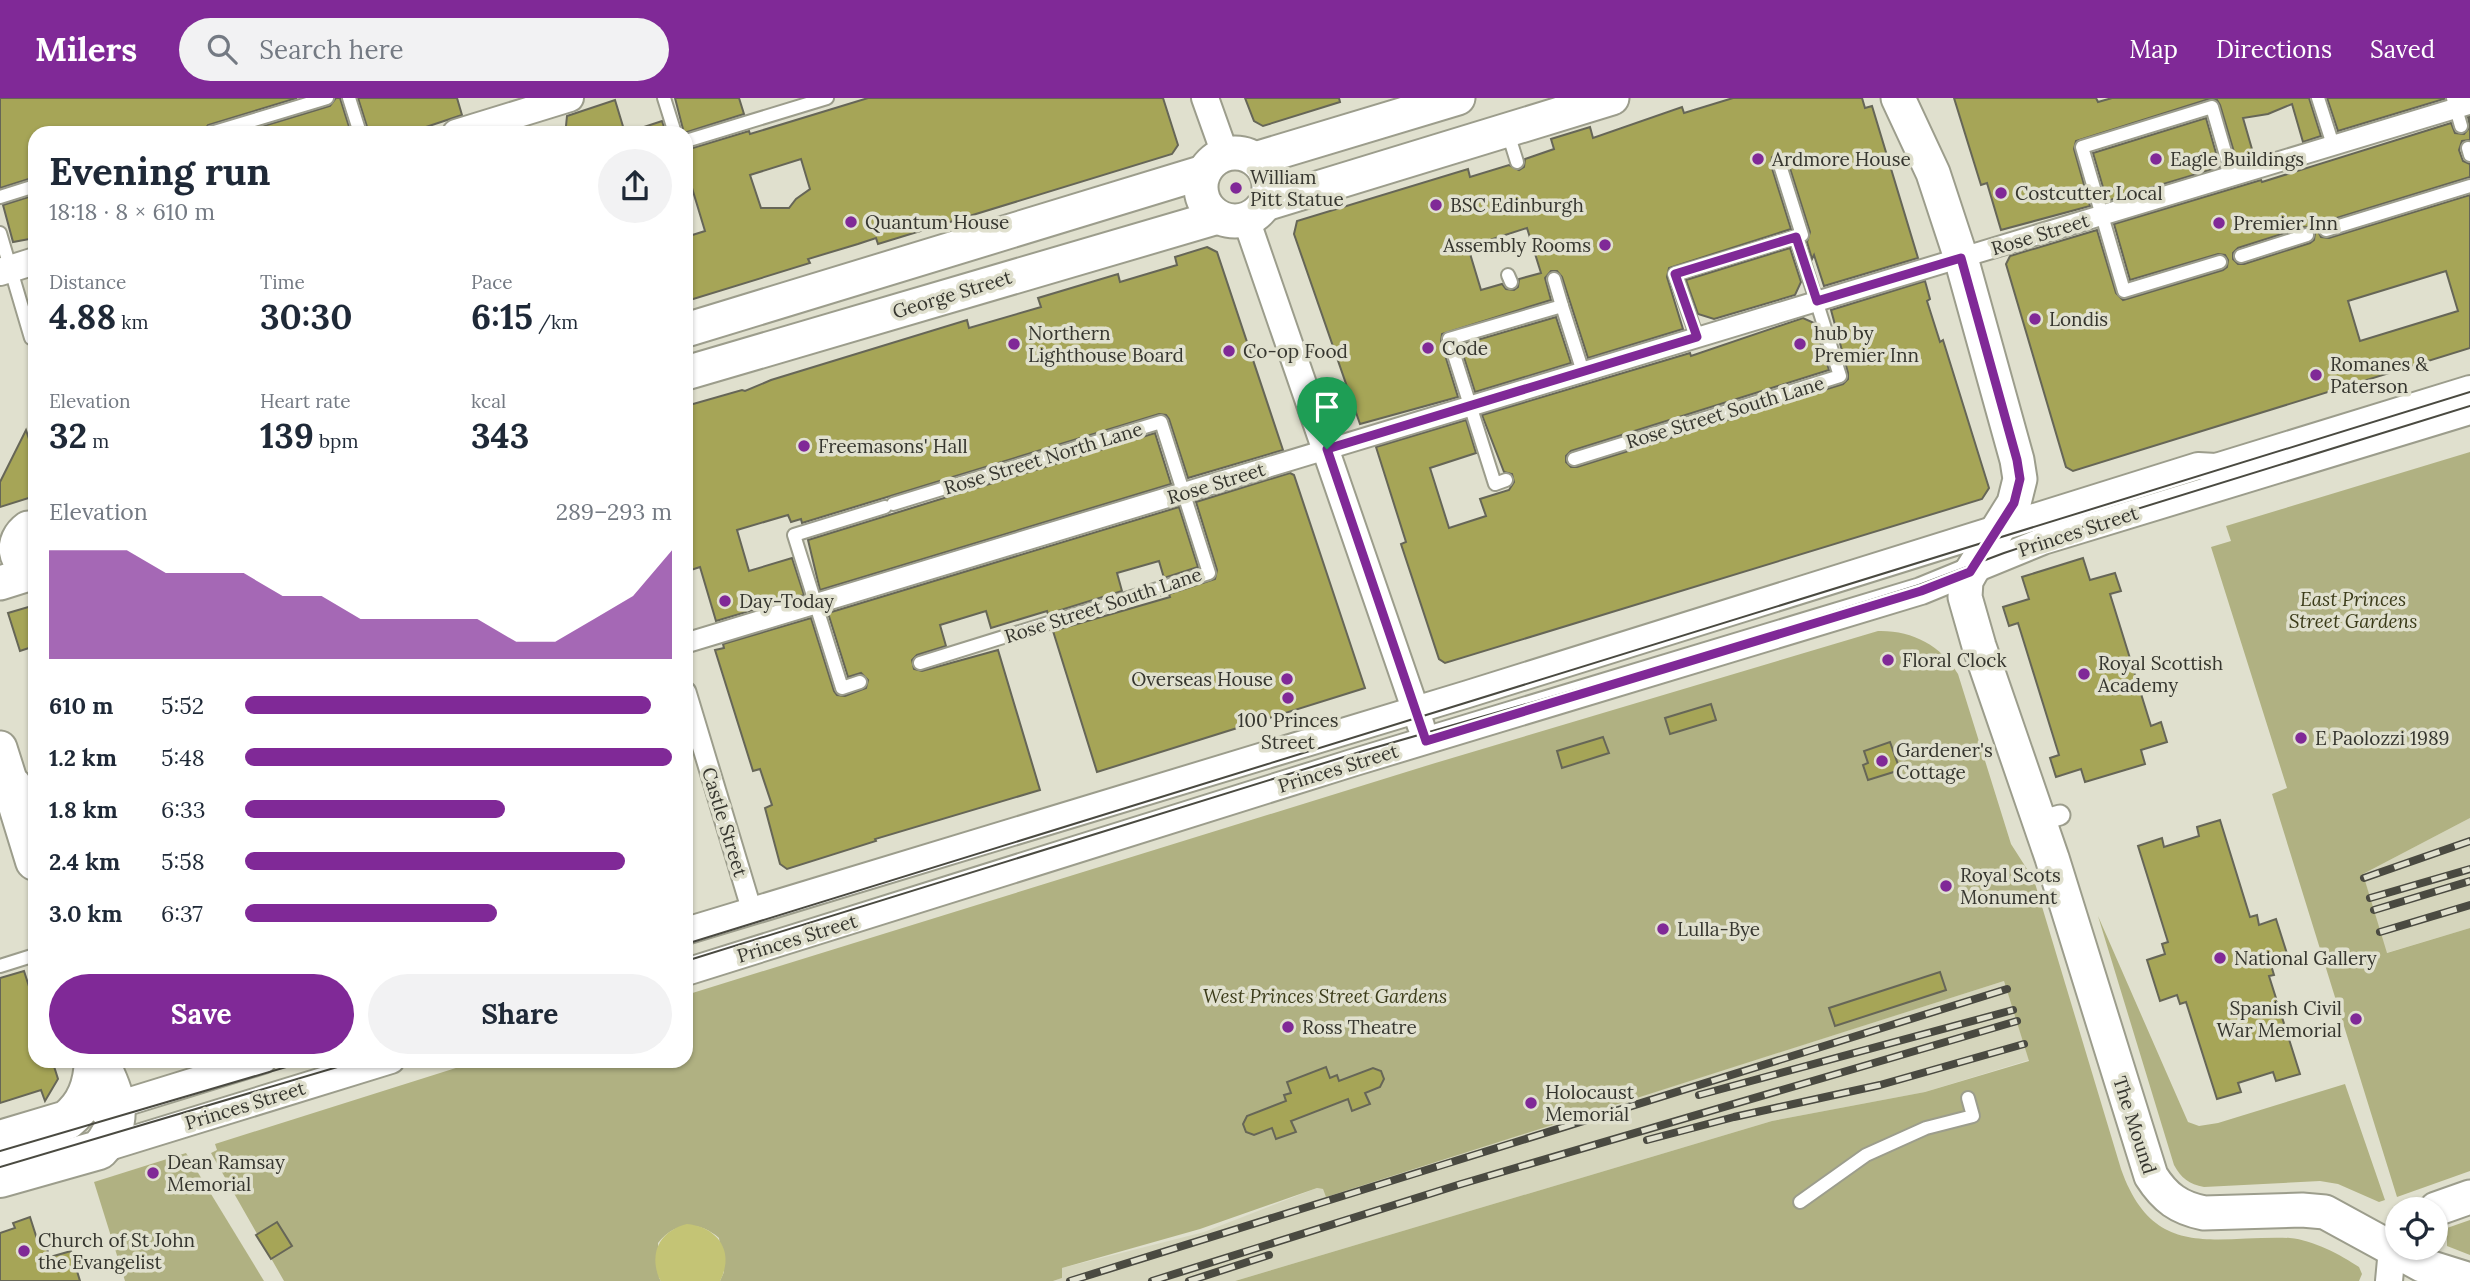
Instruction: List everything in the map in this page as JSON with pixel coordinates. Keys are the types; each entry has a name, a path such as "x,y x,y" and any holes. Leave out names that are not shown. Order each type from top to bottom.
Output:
{"main road":[{"path":"6,788 28,837"},
{"path":"67,1120 77,1112 88,1095 94,1068"},
{"path":"99,1068 115,1106 116,1125 99,1150"},
{"name":"Princes Street","path":"0,1140 67,1120"},
{"name":"Princes Street","path":"0,1178 99,1150"}],"street":[{"path":"479,126 570,98"},
{"path":"1205,98 1228,162"},
{"path":"693,328 1228,162 1458,98"},
{"name":"George Street","path":"693,371 1243,213 1612,98"},
{"path":"1898,98 1933,173"},
{"path":"1925,98 1933,173"},
{"name":"Rose Street","path":"693,641 2333,145 2460,109"},
{"path":"1228,162 1201,187 1203,201 1243,213"},
{"path":"1228,162 1264,168 1269,179 1269,192 1243,213"},
{"name":"The Mound","path":"1933,173 1961,258 2020,479 2014,503 1970,572 1966,581 1965,597 1979,646 2050,818 2146,1163 2157,1186 2176,1205 2204,1213 2302,1210 2325,1212 2385,1249"},
{"path":"1243,213 1426,741"},
{"name":"Princes Street","path":"693,929 2198,466 2216,467 2470,389"},
{"name":"Princes Street","path":"693,970 1426,741 1921,591 2043,541 2470,411"},
{"path":"21,530 17,539 17,555 28,568"},
{"path":"0,583 28,573"},
{"name":"Castle Street","path":"693,715 752,911"},
{"path":"0,748 6,788"},
{"name":"Princes Street","path":"67,1120 237,1068"},
{"name":"Princes Street","path":"99,1150 365,1068"},
{"path":"2448,1205 2470,1197"},
{"name":"The Mound","path":"2409,1260 2470,1280"}],"lane":[{"path":"234,126 327,98"},
{"path":"349,98 358,126"},
{"path":"664,98 673,126"},
{"path":"693,139 827,98"},
{"path":"2318,98 2333,145"},
{"path":"2220,262 2124,291 2082,147 2212,107 2232,176"},
{"path":"1507,129 1517,162"},
{"path":"1697,337 1675,274 1802,235 1779,162"},
{"path":"2326,230 2470,186"},
{"path":"0,197 28,188"},
{"path":"0,233 15,267 28,325"},
{"path":"2241,256 2306,235"},
{"path":"1796,237 1817,301"},
{"path":"1554,279 1583,372"},
{"name":"Rose Street South Lane","path":"1574,459 1840,376 1817,301"},
{"path":"1506,480 1495,484 1449,339 1520,312 1562,306"},
{"name":"Rose Street North Lane","path":"816,604 794,534 1161,422 1184,493"},
{"name":"Rose Street South Lane","path":"920,663 1209,573 1184,493"},
{"path":"816,604 842,688 860,682"},
{"path":"0,965 28,957"},
{"path":"1800,1202 1866,1155 1926,1128 1973,1116 1968,1098"}],"shaded area":[{"path":"2470,818 2470,928 2386,953 2363,874"},
{"path":"2004,981 2029,1060 1925,1092 1772,1121 1235,1281 1053,1281 1062,1278 1062,1268 1204,1232 1317,1188 1323,1189 1326,1196"},
{"path":"687,1224 707,1230 721,1243 726,1260 720,1281 661,1281 659,1278 655,1260 659,1244 670,1232"}],"green space":[{"name":"East Princes Street Gardens","path":"2470,452 2470,818 2363,874 2387,953 2470,928 2470,1171 2397,1197 2272,794 2287,788 2211,547 2231,541 2226,526"},
{"name":"West Princes Street Gardens","path":"1878,631 1902,633 1924,641 1943,655 1958,674 2011,844 2034,880 2121,1169 2135,1199 2151,1219 2169,1231 2189,1237 2290,1238 2317,1245 2359,1267 2362,1274 2359,1281 1235,1281 1772,1121 1925,1092 2029,1061 2004,981 1326,1197 1323,1189 1317,1188 1200,1229 1062,1268 1062,1278 1053,1281 720,1281 724,1272 719,1238 703,1228 687,1226 671,1231 658,1243 661,1281 284,1281 211,1153 217,1150 215,1144 456,1068 693,1068 693,993 1432,764"},
{"path":"2098,916 2188,1122 2199,1126 2218,1123 2345,1084 2385,1200 2379,1202 2338,1184 2320,1181 2204,1187 2183,1177 2174,1165"},
{"path":"186,1153 264,1281 125,1281 94,1182"},
{"path":"2470,1220 2470,1255 2448,1246 2448,1228"}],"building":[{"path":"0,98 297,98 207,126 28,126 28,179 0,188"},
{"path":"336,98 340,98 349,126 264,126 330,106"},
{"path":"358,98 457,98 462,115 429,126 367,126"},
{"path":"675,98 739,98 744,114 693,130 693,126 682,126"},
{"path":"868,98 1163,98 1178,145 1172,154 878,244 876,238 808,259 810,263 693,299 693,235 705,231 693,191 693,148 749,131 750,134","holes":["801,159 810,189 789,208 761,208 750,175"]},
{"path":"1245,98 1339,98 1340,102 1263,126 1254,121"},
{"path":"1733,98 1862,98 1865,108 1872,106 1918,258 1824,286 1807,242 1810,232 1787,159 1784,155 1777,154 1772,157 1771,165 1791,229 1669,268 1667,277 1683,329 1588,358 1562,277 1557,271 1551,271 1545,278 1551,300 1442,334 1441,342 1458,397 1360,424 1294,234 1297,221 1468,169 1470,177 1509,165 1519,170 1524,167 1525,159 1554,149 1551,139 1590,127 1593,138 1682,107 1684,113","holes":["1527,228 1541,273 1519,279 1518,287 1514,290 1506,289 1502,284 1481,290 1468,247"]},
{"path":"1954,98 2096,98 2098,102 2112,98 2309,98 2321,136 2303,142 2292,104 2268,114 2243,118 2254,156 2237,162 2220,105 2217,100 2209,99 2076,141 2074,149 2090,206 2001,230 1987,183 1981,185"},
{"path":"2327,98 2444,98 2444,99 2338,131"},
{"path":"615,100 623,126 566,126 567,116"},
{"name":"Eagle Buildings","path":"2206,118 2220,167 2107,201 2093,153"},
{"path":"662,121 664,126 647,126"},
{"path":"2451,123 2455,133 2464,134 2470,127 2470,140 2462,141 2459,150 2463,161 2470,164 2470,177 2323,222 2317,229 2321,237 2329,238 2470,195 2470,348 2073,471 2066,467 2006,264 2010,256 2097,230 2116,293 2123,300 2223,270 2227,267 2228,260 2225,255 2218,254 2130,280 2114,224 2261,180 2262,182","holes":["2304,227 2312,228 2315,233 2314,240 2310,243 2244,264 2238,264 2233,259 2233,253 2238,248","2446,271 2458,311 2360,341 2348,301"]},
{"path":"28,197 28,239 13,242 3,205"},
{"path":"1207,247 1217,252 1283,450 1188,478 1169,419 1166,415 1159,414 802,523 801,519 791,522 788,515 737,530 749,571 792,558 804,595 716,621 700,567 693,569 693,404 745,391 771,380 967,320 969,328 1041,307 1038,298 1118,274 1120,282 1177,265 1175,257"},
{"path":"1790,248 1801,282 1795,295 1714,319 1698,314 1686,280"},
{"path":"1925,281 1930,299 1927,301 1940,342 1943,340 1989,488 1982,499 1445,663 1439,659 1401,544 1406,542 1376,447 1466,420 1476,453 1430,468 1449,528 1486,516 1480,499 1509,490 1514,482 1512,474 1504,472 1482,415 1690,353 1691,356 1803,318 1814,323 1829,370 1571,451 1566,456 1566,462 1571,467 1577,467 1843,384 1848,379 1848,373 1831,310"},
{"path":"1556,317 1571,363 1475,392 1460,345"},
{"path":"26,430 28,498 0,507 0,482"},
{"path":"1155,433 1171,484 820,590 808,540"},
{"path":"1290,473 1294,475 1365,688 1097,772 1053,631 1170,597 1169,594 1215,579 1217,570 1196,502"},
{"path":"1179,507 1198,567 1164,578 1159,561 1117,573 1122,591 1048,614 1047,611 991,628 986,611 940,625 946,646 917,655 912,660 914,669 922,671 998,650 1040,790 875,839 876,841 787,869 780,864 765,808 772,805 760,769 753,771 715,650 724,648 723,644 811,618 834,691 837,695 845,696 866,688 868,680 861,673 848,677 828,613"},
{"name":"Royal Scottish Academy","path":"2083,558 2090,580 2115,573 2121,591 2110,594 2151,726 2161,722 2167,742 2141,750 2145,764 2085,782 2081,769 2056,777 2050,758 2059,755 2018,623 2009,626 2003,607 2029,599 2022,577"},
{"path":"28,607 28,648 20,651 8,613"},
{"path":"1711,704 1716,720 1670,734 1665,718"},
{"path":"1603,737 1609,753 1562,768 1557,751"},
{"name":"Gardener's Cottage","path":"1890,742 1900,770 1868,780 1863,765 1868,763 1864,751"},
{"name":"National Gallery","path":"2220,820 2250,917 2257,915 2259,925 2276,919 2289,960 2271,965 2274,975 2269,976 2300,1074 2276,1081 2273,1072 2238,1083 2241,1092 2217,1099 2186,1002 2180,1004 2177,995 2160,1001 2147,960 2165,954 2162,944 2168,942 2138,846 2162,838 2164,847 2199,836 2197,827"},
{"path":"24,971 28,983 28,1068 55,1068 58,1079 45,1101 41,1090 0,1103 0,978"},
{"path":"1940,972 1946,990 1835,1026 1829,1008"},
{"path":"1326,1067 1330,1078 1337,1075 1339,1081 1373,1068 1381,1071 1384,1079 1380,1087 1365,1093 1370,1104 1352,1111 1348,1099 1291,1121 1296,1132 1276,1139 1272,1128 1254,1135 1246,1132 1243,1124 1247,1116 1286,1101 1284,1095 1291,1093 1287,1082"},
{"name":"Church of St John the Evangelist","path":"30,1217 38,1242 46,1247 50,1257 71,1251 80,1281 0,1281 0,1233 15,1228 13,1223"},
{"path":"277,1222 292,1246 271,1259 256,1235"}],"tram line":[{"path":"693,942 2470,392"},
{"path":"693,959 1363,751 1669,663 1919,585 2124,513 2470,406"},
{"path":"0,1151 283,1068"},
{"path":"0,1167 334,1068"}],"railway":[{"path":"2364,878 2470,841"},
{"path":"2370,898 2470,869"},
{"path":"2374,910 2470,881"},
{"path":"2380,932 2470,905"},
{"path":"1070,1281 2007,989"},
{"path":"1699,1095 2013,1010"},
{"path":"1152,1281 1461,1184 2017,1021"},
{"path":"1647,1140 1734,1117 1880,1085 2024,1044"},
{"path":"1189,1281 1269,1255"}],"place":[{"name":"Ardmore House","path":"1758,159"},
{"name":"Eagle Buildings","path":"2156,159"},
{"name":"William Pitt Statue","path":"1236,188"},
{"name":"Costcutter Local","path":"2001,193"},
{"name":"BSC Edinburgh","path":"1436,205"},
{"name":"Quantum House","path":"851,222"},
{"name":"Premier Inn","path":"2219,223"},
{"name":"Assembly Rooms","path":"1605,245"},
{"name":"Londis","path":"2035,319"},
{"name":"Northern Lighthouse Board","path":"1014,344"},
{"name":"hub by Premier Inn","path":"1800,344"},
{"name":"Code","path":"1428,348"},
{"name":"Co-op Food","path":"1229,351"},
{"name":"Romanes & Paterson","path":"2316,375"},
{"name":"Freemasons' Hall","path":"804,446"},
{"name":"Day-Today","path":"725,601"},
{"name":"Floral Clock","path":"1888,660"},
{"name":"Royal Scottish Academy","path":"2084,674"},
{"name":"Overseas House","path":"1287,679"},
{"name":"100 Princes Street","path":"1288,698"},
{"name":"E Paolozzi 1989","path":"2301,738"},
{"name":"Gardener's Cottage","path":"1882,761"},
{"name":"Royal Scots Monument","path":"1946,886"},
{"name":"Lulla-Bye","path":"1663,929"},
{"name":"National Gallery","path":"2220,958"},
{"name":"Spanish Civil War Memorial","path":"2356,1019"},
{"name":"Ross Theatre","path":"1288,1027"},
{"name":"Holocaust Memorial","path":"1531,1103"},
{"name":"Dean Ramsay Memorial","path":"153,1173"},
{"name":"Church of St John the Evangelist","path":"24,1251"}],"route":[{"path":"1796,237 1817,301 1961,258 2020,479 2014,503 1970,572 1921,591 1876,602 1426,741 1327,449 1697,337 1675,274 1796,237"}]}
